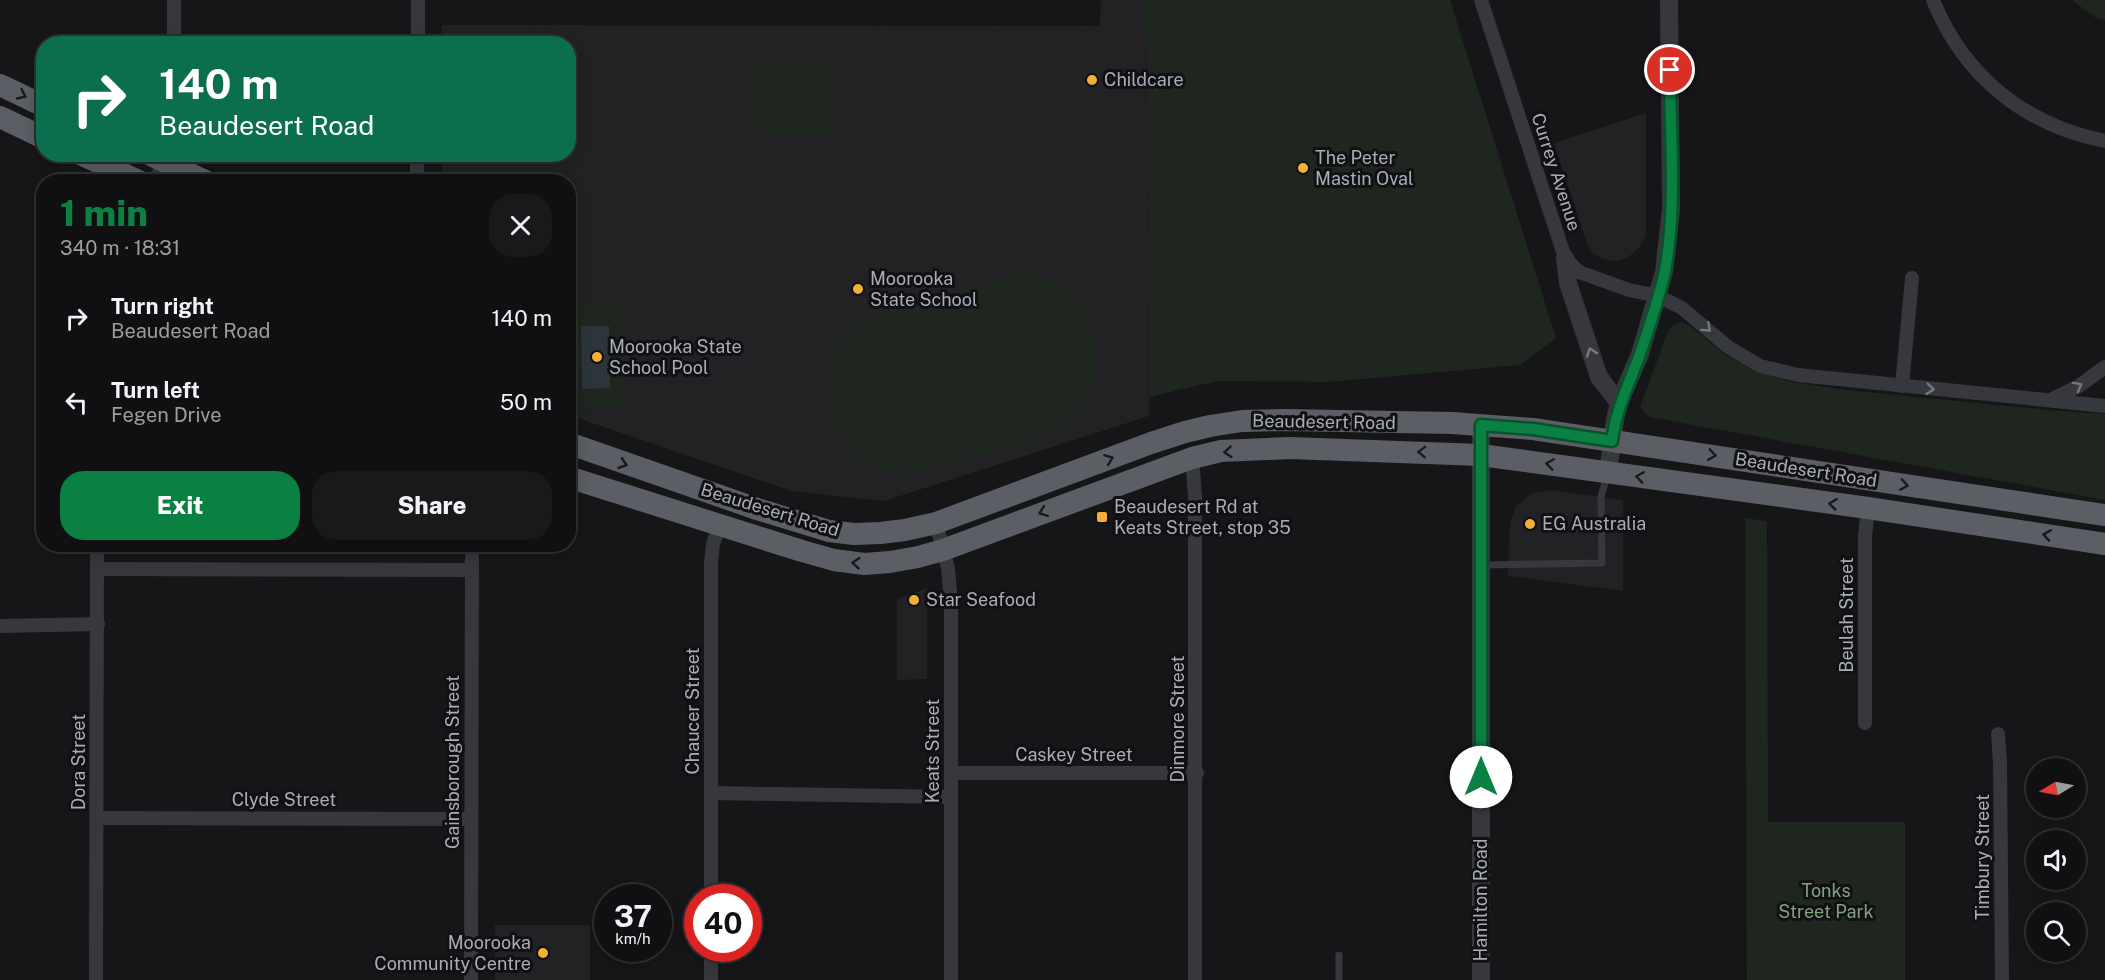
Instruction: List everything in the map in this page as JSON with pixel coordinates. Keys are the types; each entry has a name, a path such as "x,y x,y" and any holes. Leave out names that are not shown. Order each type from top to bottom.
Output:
{"highway":[{"path":"0,85 36,102"},
{"path":"0,117 36,134"},
{"path":"169,162 192,174"},
{"path":"107,168 122,174"},
{"name":"Beaudesert Road","path":"576,446 757,509 830,531 854,534 905,530 936,523 1185,432 1242,421 1285,420 1481,425 1533,429 2105,515"},
{"name":"Beaudesert Road","path":"576,480 834,560 864,564 890,562 943,550 1192,458 1221,452 1290,448 1481,455 1868,508 2105,544"}],"street":[{"path":"174,0 174,36"},
{"path":"418,0 418,36"},
{"name":"Currey Avenue","path":"1481,0 1565,258 1579,272 1629,290 1658,296"},
{"path":"1608,473 1615,420 1640,354 1664,272 1671,209 1669,0"},
{"path":"1933,0 1956,46 1972,67 2009,101 2056,127 2105,141"},
{"path":"1565,258 1568,283 1599,377 1620,403"},
{"path":"1902,386 1911,278"},
{"path":"1658,296 1682,308 1728,347 1760,366 1798,375 2105,406"},
{"path":"2048,400 2079,386 2105,367"},
{"name":"Hamilton Road","path":"1481,425 1481,980"},
{"name":"Dinmore Street","path":"1192,458 1195,479 1197,773 1195,980"},
{"name":"Beulah Street","path":"1865,723 1865,536 1868,508"},
{"name":"Keats Street","path":"936,523 949,575 951,604 951,980"},
{"name":"Chaucer Street","path":"711,884 711,563 713,544 719,526"},
{"name":"Dora Street","path":"96,980 97,552"},
{"name":"Gainsborough Street","path":"471,980 472,552"},
{"path":"97,569 472,570"},
{"path":"0,626 98,624"},
{"name":"Timbury Street","path":"1998,734 2002,980"},
{"name":"Caskey Street","path":"951,773 1197,773"},
{"path":"711,793 951,797"},
{"name":"Clyde Street","path":"97,818 470,819"},
{"path":"711,962 711,980"}],"lane":[{"path":"1481,565 1602,563 1601,497 1608,473"},
{"path":"1338,955 1339,980"}],"shaded area":[{"name":"Moorooka State School","path":"1101,0 1146,0 1149,416 884,501 791,491 576,417 576,174 443,174 442,162 576,162 576,36 442,36 442,25 1100,26"},
{"path":"1646,113 1646,236 1638,249 1627,258 1614,261 1602,259 1593,253 1587,244 1554,143"},
{"path":"581,326 609,326 610,388 582,389"},
{"path":"1552,490 1623,500 1623,591 1508,576 1510,522 1516,506 1532,493"},
{"path":"927,588 927,679 897,680 897,599"},
{"name":"Moorooka Community Centre","path":"495,925 590,925 590,980 495,980"}],"green space":[{"name":"The Peter Mastin Oval","path":"1146,0 1450,0 1556,338 1520,365 1328,382 1217,381 1149,397"},
{"path":"2072,0 2105,0 2105,20 2096,18"},
{"path":"755,59 836,61 832,136 753,134"},
{"path":"1031,272 1064,285 1089,319 1096,356 1092,388 1078,416 1035,441 904,475 878,471 858,461 829,410 829,364 840,337 866,318 994,280"},
{"name":"Moorooka State School Pool","path":"625,304 625,409 576,409 576,305"},
{"path":"1682,322 1725,355 1757,372 1792,382 1846,390 2105,414 2105,500 1649,417 1640,407 1667,334 1672,326"},
{"name":"Tonks Street Park","path":"1745,518 1767,521 1768,822 1905,822 1905,980 1747,980"}],"place":[{"name":"Childcare","path":"1092,80"},
{"name":"The Peter Mastin Oval","path":"1303,168"},
{"name":"Moorooka State School","path":"858,289"},
{"name":"Moorooka State School Pool","path":"597,357"},
{"name":"Beaudesert Rd at Keats Street, stop 35","path":"1102,517"},
{"name":"EG Australia","path":"1530,524"},
{"name":"Star Seafood","path":"914,600"},
{"name":"Moorooka Community Centre","path":"543,953"}],"route":[{"path":"1481,777 1481,425 1533,429 1612,441 1620,403 1640,354 1658,296 1669,241 1671,209 1670,70"}]}
